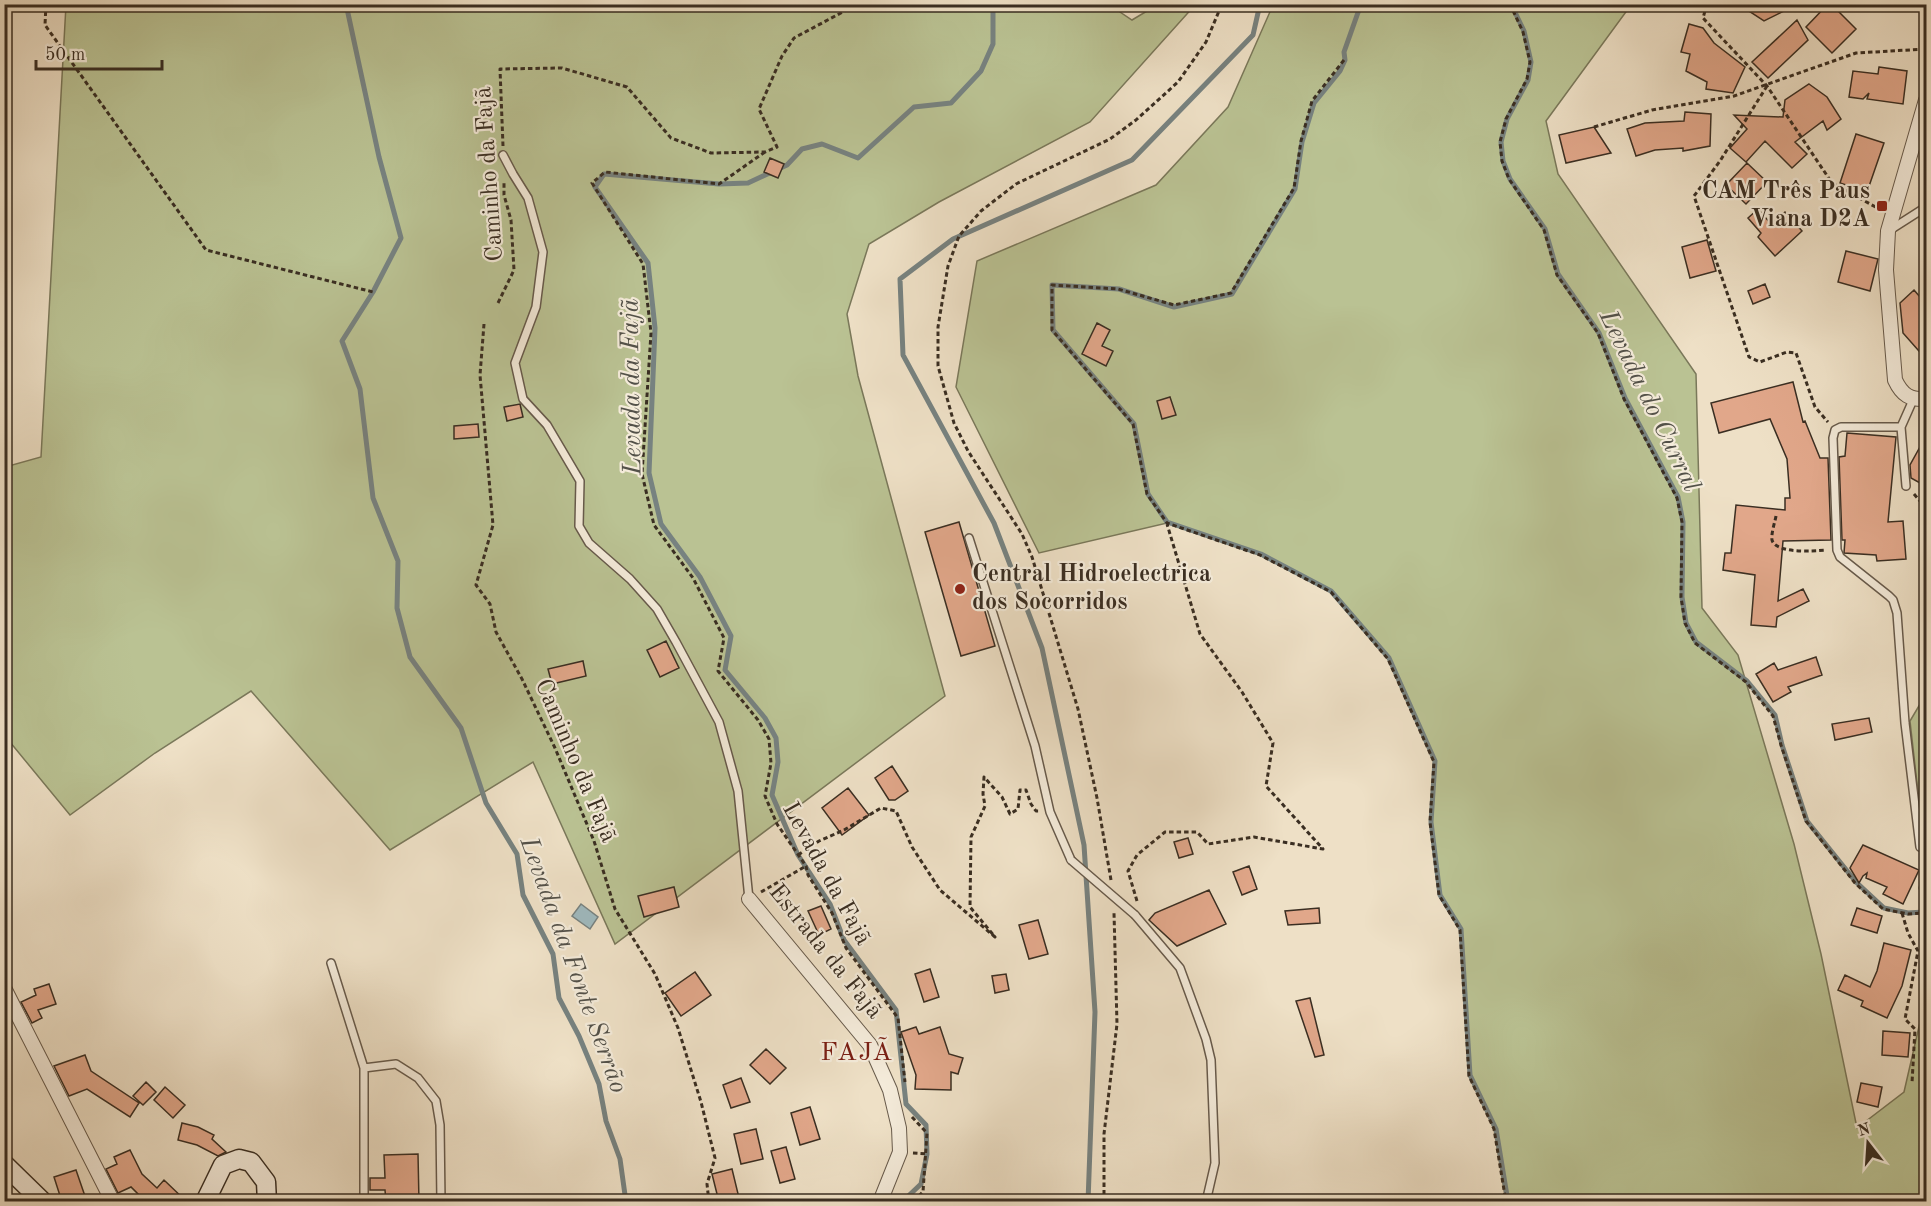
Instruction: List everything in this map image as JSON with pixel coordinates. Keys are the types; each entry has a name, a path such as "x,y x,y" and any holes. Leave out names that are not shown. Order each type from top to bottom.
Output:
{"street":[{"path":"1920,399 1899,389 1895,380 1886,270 1888,231 1926,100"},
{"name":"Estrada da Fajã","path":"749,899 870,1045 890,1090 898,1128 900,1152 880,1202"},
{"path":"4,988 113,1202"},
{"path":"205,1202 223,1165 239,1159 251,1162 266,1182 267,1202"},
{"path":"4,1164 43,1202"}],"lane":[{"name":"Estrada da Fajã","path":"504,155 528,198 543,252 536,307 515,363 523,399 547,425 580,481 579,526 589,543 623,573 657,609 719,722 738,791 749,899"},
{"path":"1888,231 1926,207"},
{"path":"1906,486 1901,427 1920,399"},
{"path":"1901,427 1841,427 1835,430 1833,438 1837,550 1840,556 1893,600 1897,613 1905,723 1920,847"},
{"path":"969,538 1035,746 1050,812 1071,860 1135,915 1180,968 1206,1039 1211,1060 1215,1163 1206,1202"},
{"path":"331,963 364,1068 364,1202"},
{"path":"364,1068 396,1064 418,1078 436,1101 440,1125 441,1202"}],"path":[{"path":"46,4 45,26 206,250 373,292"},
{"path":"765,152 777,147 759,109 782,56 794,38 852,7 853,4"},
{"path":"1112,890 1098,798 1078,709 1032,557 1022,534 968,451 954,423 938,366 938,327 948,266 959,236 981,211 1016,184 1110,139 1136,120 1178,82 1206,42 1222,4"},
{"path":"1510,4 1523,32 1530,62 1527,79 1506,119 1500,142 1502,161 1509,180 1544,230 1557,274 1598,333 1624,399 1677,498 1682,522 1681,597 1684,623 1695,643 1746,682 1773,716 1780,745 1806,821 1855,883 1883,909 1902,913 1926,912 1920,888 1923,870 1920,847"},
{"path":"1707,4 1703,18 1767,86 1832,183 1893,216"},
{"path":"1594,127 1652,110 1734,96 1856,53 1926,49"},
{"path":"1144,926 1128,871 1137,855 1165,832 1197,832 1208,844 1254,837 1323,849 1266,786 1273,742 1242,692 1200,634 1167,523 1147,494 1133,424 1052,330 1052,285 1118,289 1174,305 1231,293 1294,188 1301,141 1312,101 1344,60"},
{"name":"Caminho da Fajã","path":"498,303 514,270 511,220 504,195 500,69 562,68 627,87 671,138 711,153 765,152"},
{"path":"1767,86 1720,161 1694,196 1749,357 1760,362 1787,352 1796,353 1815,407 1835,430"},
{"name":"Levada da Fajã","path":"765,152 719,184 605,172 592,183 643,264 651,333 642,474 654,525 693,578 724,638 718,671 758,720 769,739 771,763 765,796 777,824 806,866 808,874 832,913 846,948 898,1018 905,1091"},
{"name":"Caminho da Fajã","path":"484,324 480,375 493,525 476,585 490,604 496,632 522,679 555,748 594,841 615,909 655,974 678,1028 701,1102 715,1158 707,1184 710,1202"},
{"path":"1906,486 1926,508"},
{"path":"1776,516 1772,539 1776,546 1785,550 1837,550"},
{"path":"1167,523 1260,555 1331,592 1388,659 1434,762 1430,822 1439,895 1460,930 1469,1076 1494,1129 1506,1202"},
{"path":"798,855 819,841 844,830 881,808 896,811 912,847 940,890 995,937 970,907 971,837 985,806 984,777 1002,797 1010,814 1018,809 1020,790 1026,790 1036,811 1050,812"},
{"path":"749,899 806,866"},
{"path":"1104,1202 1104,1134 1117,1024 1114,908"},
{"path":"1902,913 1908,933 1918,951 1905,1019 1915,1029 1912,1083"},
{"path":"907,1112 927,1133 923,1192 912,1202"}],"green space":[{"path":"1108,4 1132,20 1157,5 1195,5 1090,122 939,202 869,244 847,314 858,376 945,696 615,944 533,762 390,850 251,691 155,753 70,815 5,736 5,467 41,457 66,5"},
{"path":"1273,5 1631,5 1546,121 1558,174 1696,374 1702,608 1738,655 1794,844 1821,954 1857,1128 1904,1092 1926,996 1926,1201 1506,1201 1494,1129 1469,1076 1460,930 1439,895 1430,822 1434,762 1388,659 1331,592 1260,555 1167,523 1039,553 956,387 977,261 1156,185 1228,107"},
{"path":"1926,694 1926,863 1910,721"}],"water":[{"path":"581,904 598,917 590,929 572,916"}],"building":[{"path":"1738,4 1798,4 1764,21"},
{"path":"1828,4 1831,4 1856,29 1832,53 1806,27"},
{"path":"1797,20 1808,40 1768,78 1752,62"},
{"path":"1689,24 1703,28 1714,43 1745,67 1733,93 1706,89 1707,82 1686,71 1690,54 1681,52"},
{"path":"1879,67 1907,71 1903,104 1867,99 1869,93 1863,99 1849,97 1853,71 1878,74"},
{"path":"1809,84 1827,97 1841,119 1827,130 1823,121 1795,142 1807,154 1792,168 1765,141 1746,162 1730,148 1747,129 1734,115 1783,117 1785,100"},
{"path":"1685,112 1711,114 1710,146 1683,151 1683,148 1655,150 1636,156 1627,129 1645,123 1684,121"},
{"path":"1594,127 1611,153 1566,163 1559,135"},
{"path":"1856,134 1884,143 1867,192 1840,183"},
{"path":"770,158 784,164 778,178 764,172"},
{"path":"1747,163 1767,182 1746,204 1726,185"},
{"path":"1758,209 1771,224 1785,212 1802,231 1775,256 1758,237 1761,233 1748,218"},
{"path":"1707,240 1716,271 1690,278 1682,247"},
{"path":"1846,251 1878,259 1870,291 1838,282"},
{"path":"1765,284 1770,297 1753,304 1748,291"},
{"path":"1914,290 1926,304 1926,359 1903,333 1900,303"},
{"path":"1097,323 1110,330 1102,346 1113,351 1106,366 1082,354"},
{"path":"1793,382 1803,422 1805,421 1820,458 1828,458 1831,540 1783,541 1778,601 1803,589 1809,601 1777,617 1776,627 1751,625 1755,575 1723,570 1725,553 1731,553 1736,505 1785,510 1785,498 1790,498 1787,459 1770,419 1719,433 1711,403"},
{"path":"1170,397 1176,415 1162,419 1157,401"},
{"path":"520,404 523,417 507,421 504,407"},
{"path":"478,424 479,437 454,439 454,426"},
{"path":"1847,433 1896,437 1888,522 1903,521 1906,559 1877,561 1876,555 1844,553 1839,457 1845,456"},
{"path":"1926,436 1926,471 1920,483 1911,478 1910,465"},
{"name":"Central Hidroelectrica dos Socorridos","path":"959,522 995,646 961,656 925,532"},
{"path":"666,641 679,668 660,677 647,650"},
{"path":"1816,657 1822,675 1788,687 1791,692 1773,702 1756,674 1774,663 1778,670"},
{"path":"583,661 586,676 552,684 548,669"},
{"path":"1869,718 1872,732 1835,740 1832,724"},
{"path":"892,766 908,791 895,800 889,800 875,778"},
{"path":"848,788 869,815 842,835 822,808"},
{"path":"1188,838 1193,854 1179,858 1174,842"},
{"path":"1863,845 1919,870 1903,904 1883,894 1887,887 1866,878 1867,873 1859,883 1850,868"},
{"path":"1249,866 1257,889 1242,895 1233,872"},
{"path":"674,887 679,907 644,917 638,896"},
{"path":"1209,890 1226,924 1177,946 1149,920 1155,913"},
{"path":"821,906 831,929 819,935 808,911"},
{"path":"1319,908 1320,923 1288,925 1285,911"},
{"path":"1857,908 1882,916 1877,933 1851,925"},
{"path":"1038,920 1048,954 1029,959 1019,925"},
{"path":"1884,943 1911,950 1902,986 1887,1018 1861,1006 1863,1001 1838,990 1845,975 1870,987 1877,971"},
{"path":"930,969 939,997 924,1002 915,974"},
{"path":"695,972 711,995 681,1016 665,993"},
{"path":"1006,974 1009,990 995,993 992,976"},
{"path":"49,984 56,1004 38,1010 42,1018 32,1023 21,1002 36,995 34,989"},
{"path":"1310,998 1324,1055 1315,1057 1296,1001"},
{"path":"916,1027 919,1034 940,1027 949,1054 963,1058 958,1074 951,1072 951,1090 915,1089 916,1075 901,1032"},
{"path":"1883,1031 1910,1033 1908,1057 1882,1055"},
{"path":"766,1049 786,1068 770,1084 750,1065"},
{"path":"85,1055 91,1071 139,1103 130,1117 87,1089 69,1096 54,1066"},
{"path":"741,1078 750,1102 731,1108 723,1085"},
{"path":"146,1082 156,1092 143,1105 133,1096"},
{"path":"1861,1083 1882,1087 1878,1107 1857,1102"},
{"path":"165,1087 185,1105 173,1118 154,1100"},
{"path":"810,1107 820,1139 800,1145 791,1113"},
{"path":"182,1123 198,1127 214,1135 212,1139 226,1152 218,1156 197,1145 178,1140"},
{"path":"756,1129 763,1159 741,1164 734,1134"},
{"path":"786,1147 795,1179 780,1183 771,1151"},
{"path":"130,1150 142,1174 157,1188 164,1180 187,1202 143,1202 144,1200 131,1187 118,1193 106,1169 117,1164 114,1157"},
{"path":"418,1154 419,1202 386,1202 385,1190 370,1190 370,1178 385,1178 384,1155"},
{"path":"732,1169 740,1202 719,1202 712,1174"},
{"path":"76,1170 87,1202 62,1202 54,1177"}],"waterway":[{"name":"Levada da Fonte Serrão","path":"346,4 379,157 401,238 373,292 342,341 360,389 373,498 398,561 397,608 410,657 461,728 486,803 517,854 523,895 553,954 559,998 579,1036 599,1084 606,1121 620,1159 626,1202"},
{"name":"Levada da Fajã","path":"902,1202 921,1184 927,1154 926,1125 906,1104 896,1010 844,940 830,904 798,855 772,795 778,762 776,738 765,718 725,670 731,636 700,577 661,524 649,473 655,328 648,263 595,187 604,174 719,184 748,183 787,165 802,149 822,144 858,158 914,107 951,103 981,71 993,44 993,4"},
{"path":"1088,1202 1095,1012 1084,845 1042,648 994,523 903,355 900,279 953,239 1132,160 1253,35 1260,4"},
{"path":"1361,4 1344,52 1345,60 1340,71 1314,103 1302,142 1295,189 1232,294 1174,307 1119,289 1052,285 1053,330 1134,424 1148,494 1167,522 1261,554 1331,591 1389,658 1435,761 1431,822 1440,895 1461,929 1470,1075 1496,1129 1508,1202"},
{"name":"Levada do Curral","path":"1511,4 1524,31 1531,62 1528,80 1507,119 1501,142 1503,161 1510,179 1545,229 1558,274 1599,333 1625,398 1678,497 1683,522 1682,597 1686,623 1696,642 1747,681 1775,715 1782,745 1807,821 1856,882 1884,908 1908,913 1924,912 1926,907"},
{"name":"Levada do Curral","path":"1926,698 1926,717"}],"place":[{"name":"CAM Três Paus Viana D2A","path":"1882,206"},
{"name":"Central Hidroelectrica dos Socorridos","path":"960,589"}],"district":[{"name":"FAJÃ","path":"857,1053"}]}
